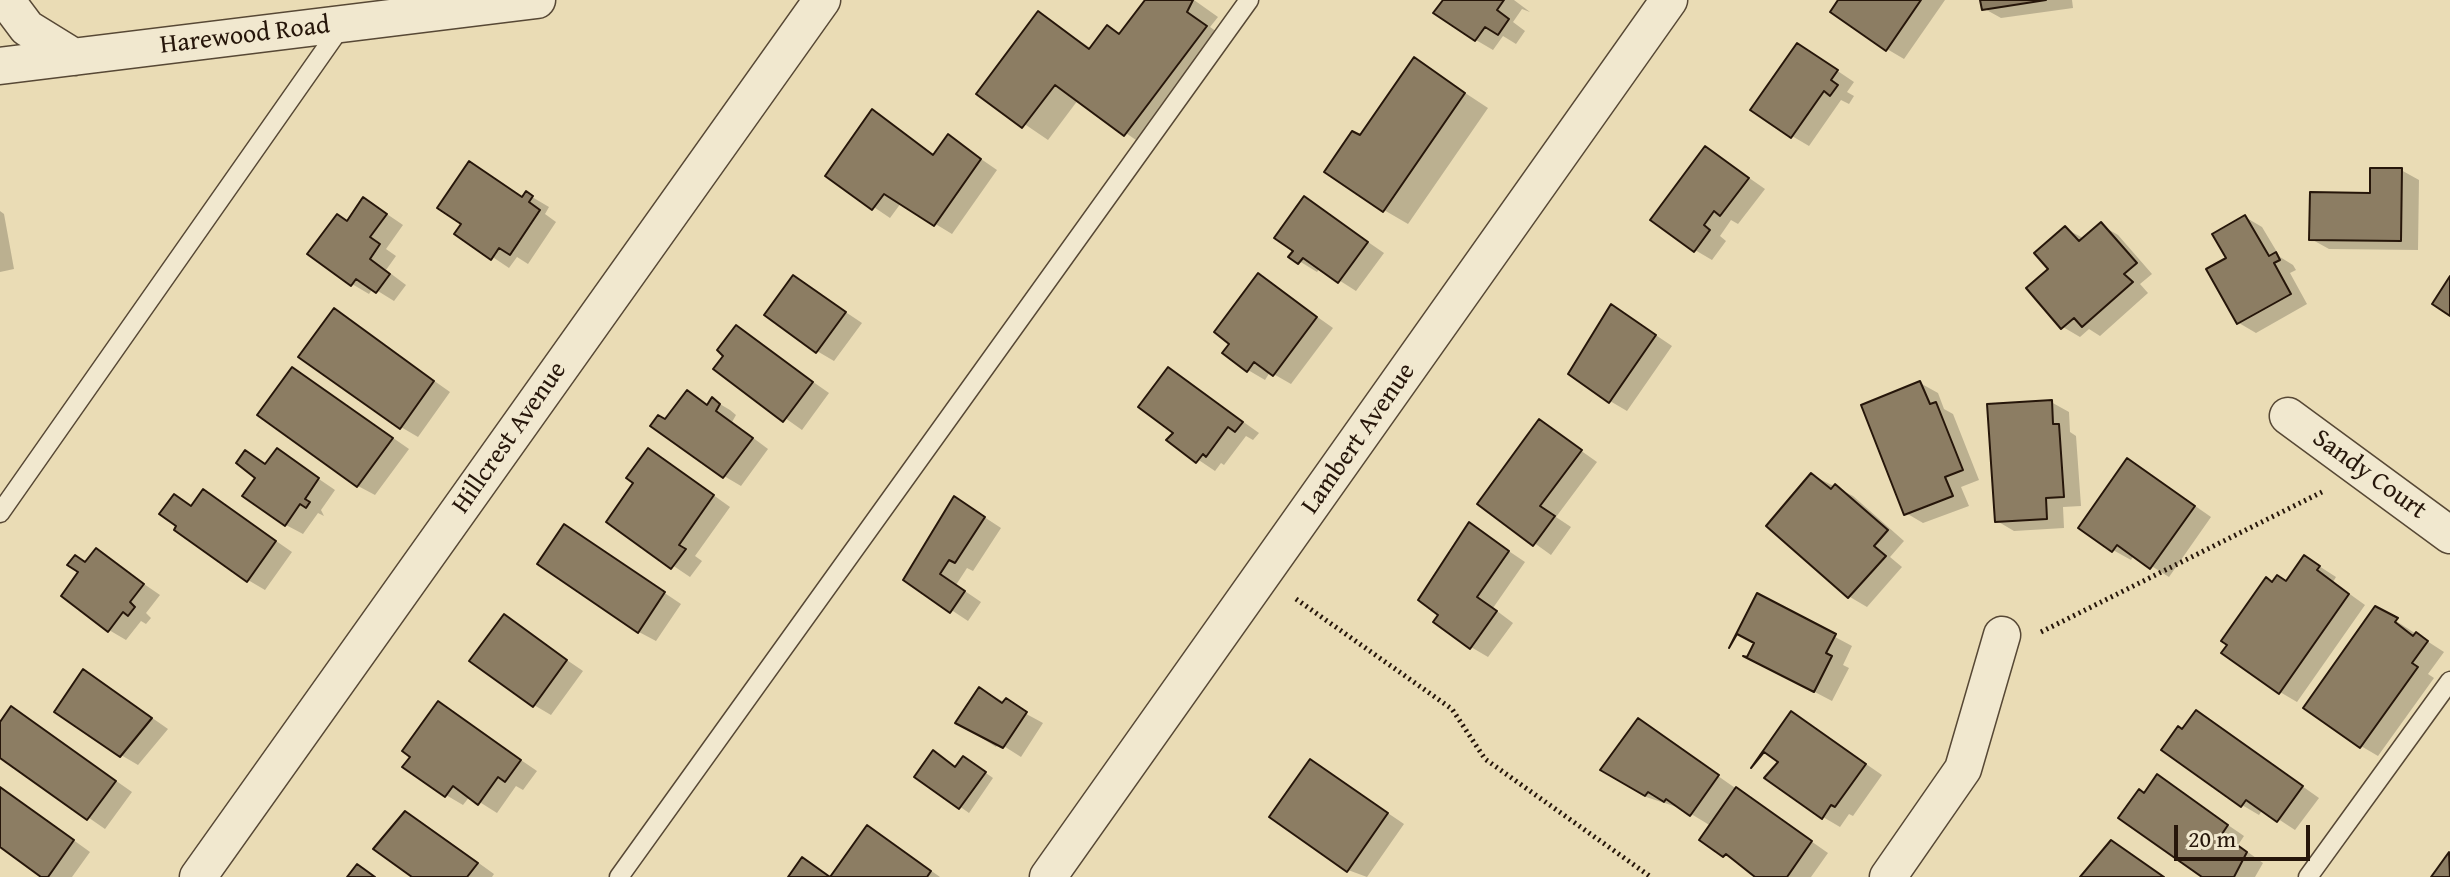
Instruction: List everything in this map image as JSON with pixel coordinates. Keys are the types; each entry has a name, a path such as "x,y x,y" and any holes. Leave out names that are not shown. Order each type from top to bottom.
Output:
{"street":[{"path":"6,0 27,28 74,57"},
{"name":"Harewood Road","path":"0,66 351,12 537,0"},
{"name":"Hillcrest Avenue","path":"198,877 822,0"},
{"name":"Lambert Avenue","path":"1048,877 1669,0"},
{"name":"Sandy Court","path":"2288,416 2450,535"},
{"path":"1888,877 1963,769 1999,645"}],"lane":[{"path":"619,877 1249,0"},
{"path":"0,513 351,12"},
{"path":"2308,877 2450,681"}],"path":[{"path":"1999,645 2363,471"},
{"path":"1262,576 1452,709 1485,759 1651,877"}],"building":[{"path":"1145,0 1193,0 1187,12 1207,26 1124,136 1055,85 1022,128 976,94 1038,11 1089,49 1107,25 1119,34"},
{"path":"1443,0 1504,0 1497,10 1509,19 1498,35 1485,27 1475,41 1433,13"},
{"path":"1838,0 1921,0 1886,51 1830,12"},
{"path":"1980,0 2046,0 1982,10"},
{"path":"1797,43 1838,70 1831,80 1838,85 1830,96 1824,91 1791,138 1750,110"},
{"path":"1414,57 1465,93 1383,212 1324,172 1352,131 1360,135"},
{"path":"872,109 933,155 948,134 981,159 934,226 884,194 872,210 825,176"},
{"path":"1705,146 1749,178 1720,216 1714,211 1704,225 1710,230 1694,252 1650,220"},
{"path":"469,161 522,197 526,191 533,196 529,202 540,210 510,255 499,248 491,260 454,234 461,224 437,208"},
{"path":"2370,168 2402,168 2401,241 2309,240 2310,192 2370,193"},
{"path":"1304,196 1368,242 1338,283 1303,258 1298,264 1288,257 1293,251 1274,238"},
{"path":"363,197 387,214 370,237 380,244 370,259 390,274 376,293 356,279 351,286 307,254 337,214 347,221"},
{"path":"2245,215 2269,256 2276,252 2280,260 2274,263 2291,294 2237,324 2206,269 2226,258 2212,234"},
{"path":"2101,222 2137,263 2124,274 2133,282 2082,327 2074,318 2061,329 2026,288 2048,269 2034,253 2065,226 2079,241"},
{"path":"1258,273 1317,317 1273,376 1254,362 1247,372 1222,353 1229,344 1214,332"},
{"path":"793,275 846,312 816,353 764,315"},
{"path":"2450,276 2450,316 2432,304"},
{"path":"1611,304 1656,335 1609,403 1568,374"},
{"path":"334,308 434,381 400,429 298,357"},
{"path":"736,325 813,382 783,422 713,369 723,356 717,350"},
{"path":"292,367 393,438 357,487 257,415"},
{"path":"1168,367 1243,422 1235,432 1228,427 1206,457 1203,454 1196,463 1166,440 1173,433 1138,407"},
{"path":"1920,381 1930,404 1936,402 1963,470 1945,477 1953,496 1904,515 1861,405"},
{"path":"687,390 707,405 712,397 720,404 716,411 753,438 723,478 650,426 658,415 665,419"},
{"path":"2052,400 2053,424 2059,424 2064,497 2046,498 2047,519 1995,522 1987,404"},
{"path":"1539,419 1582,450 1540,506 1555,516 1533,546 1477,504"},
{"path":"277,448 319,478 305,499 310,502 306,508 300,504 285,526 242,496 255,478 236,463 245,450 265,464"},
{"path":"648,448 714,495 679,545 686,549 671,569 606,522 633,483 626,478"},
{"path":"2127,458 2195,506 2150,569 2117,545 2112,552 2078,528"},
{"path":"1811,473 1831,489 1835,484 1888,530 1874,546 1886,556 1848,598 1766,526"},
{"path":"203,489 276,541 247,582 174,530 176,526 159,514 174,494 191,506"},
{"path":"954,496 985,517 955,563 949,560 940,574 965,591 950,613 903,580"},
{"path":"1469,522 1509,551 1477,597 1497,611 1470,649 1433,622 1438,615 1418,600"},
{"path":"564,524 665,592 638,633 537,564"},
{"path":"96,548 144,584 130,602 135,607 128,616 123,612 108,632 61,596 78,572 67,565 75,555 85,562"},
{"path":"2304,555 2320,566 2317,570 2349,594 2279,694 2221,653 2227,645 2221,641 2266,577 2272,582 2277,575 2286,581"},
{"path":"1757,593 1836,634 1826,653 1832,656 1814,692 1743,656 1747,657 1754,643 1737,634 1729,648"},
{"path":"2375,606 2398,618 2395,622 2413,636 2416,632 2428,641 2412,663 2418,667 2360,748 2303,708"},
{"path":"504,614 567,660 533,707 469,661"},
{"path":"83,669 152,718 120,757 54,712"},
{"path":"979,687 1002,703 1006,698 1027,712 1003,748 955,723"},
{"path":"438,701 521,760 505,782 498,777 478,805 453,786 445,797 402,767 410,757 402,751"},
{"path":"11,706 116,781 87,820 0,758 0,722"},
{"path":"2196,710 2303,786 2277,822 2246,800 2241,807 2161,750 2178,726 2182,729"},
{"path":"1791,711 1866,764 1835,807 1831,805 1822,819 1764,778 1778,762 1764,752 1751,768"},
{"path":"1638,718 1719,775 1690,816 1666,799 1664,802 1648,792 1645,796 1600,770"},
{"path":"933,750 955,767 963,756 986,772 959,809 914,777"},
{"path":"1310,759 1388,813 1347,872 1269,817"},
{"path":"2157,774 2228,825 2222,834 2247,852 2234,877 2202,877 2118,818 2139,789 2144,793"},
{"path":"0,787 74,840 48,877 41,877 0,847"},
{"path":"1736,787 1812,841 1787,877 1755,877 1726,854 1723,857 1699,840"},
{"path":"405,811 478,863 467,877 412,877 373,849"},
{"path":"867,825 931,871 927,877 830,877"},
{"path":"2111,840 2164,877 2080,877"},
{"path":"2449,852 2450,877 2431,877"},
{"path":"802,857 830,877 788,877"},
{"path":"357,864 364,869 375,877 347,877"}]}
